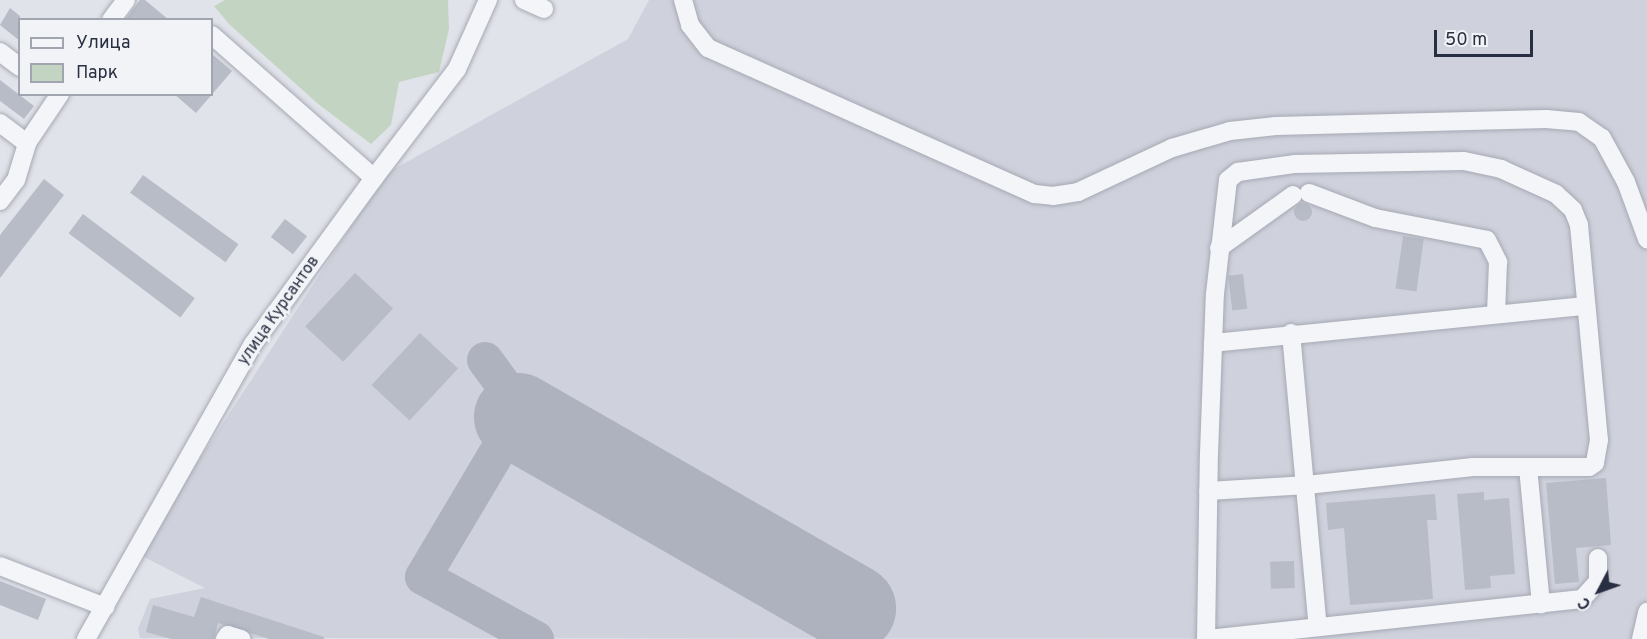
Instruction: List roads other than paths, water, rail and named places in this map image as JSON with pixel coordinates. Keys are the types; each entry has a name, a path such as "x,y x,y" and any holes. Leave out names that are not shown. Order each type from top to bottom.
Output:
{"street":[{"path":"112,18 126,0"},
{"name":"улица Курсантов","path":"86,639 253,344 457,69 488,0"},
{"path":"524,0 544,9"},
{"path":"683,0 690,25 708,48 1035,194 1053,196 1078,192 1172,148 1230,131 1276,126 1546,119 1579,122 1602,138 1626,182 1647,239"},
{"path":"213,36 374,178"},
{"path":"0,52 18,66"},
{"path":"0,201 16,180 27,143 59,96"},
{"path":"0,123 27,143"},
{"path":"1208,491 1307,485 1473,467 1589,467 1599,459 1579,225 1574,210 1556,194 1486,164 1295,164 1238,172 1225,183 1213,343 1208,491 1207,639 1250,637 1318,627 1541,604 1587,597 1598,581 1598,558"},
{"path":"1219,248 1301,194 1375,218 1487,240 1498,262 1496,313"},
{"path":"1213,343 1291,333 1586,306"},
{"path":"1291,333 1307,485 1318,627"},
{"path":"1528,467 1541,604"},
{"path":"0,566 105,608"},
{"path":"1641,639 1647,612"},
{"path":"225,639 228,635 241,639"}]}
